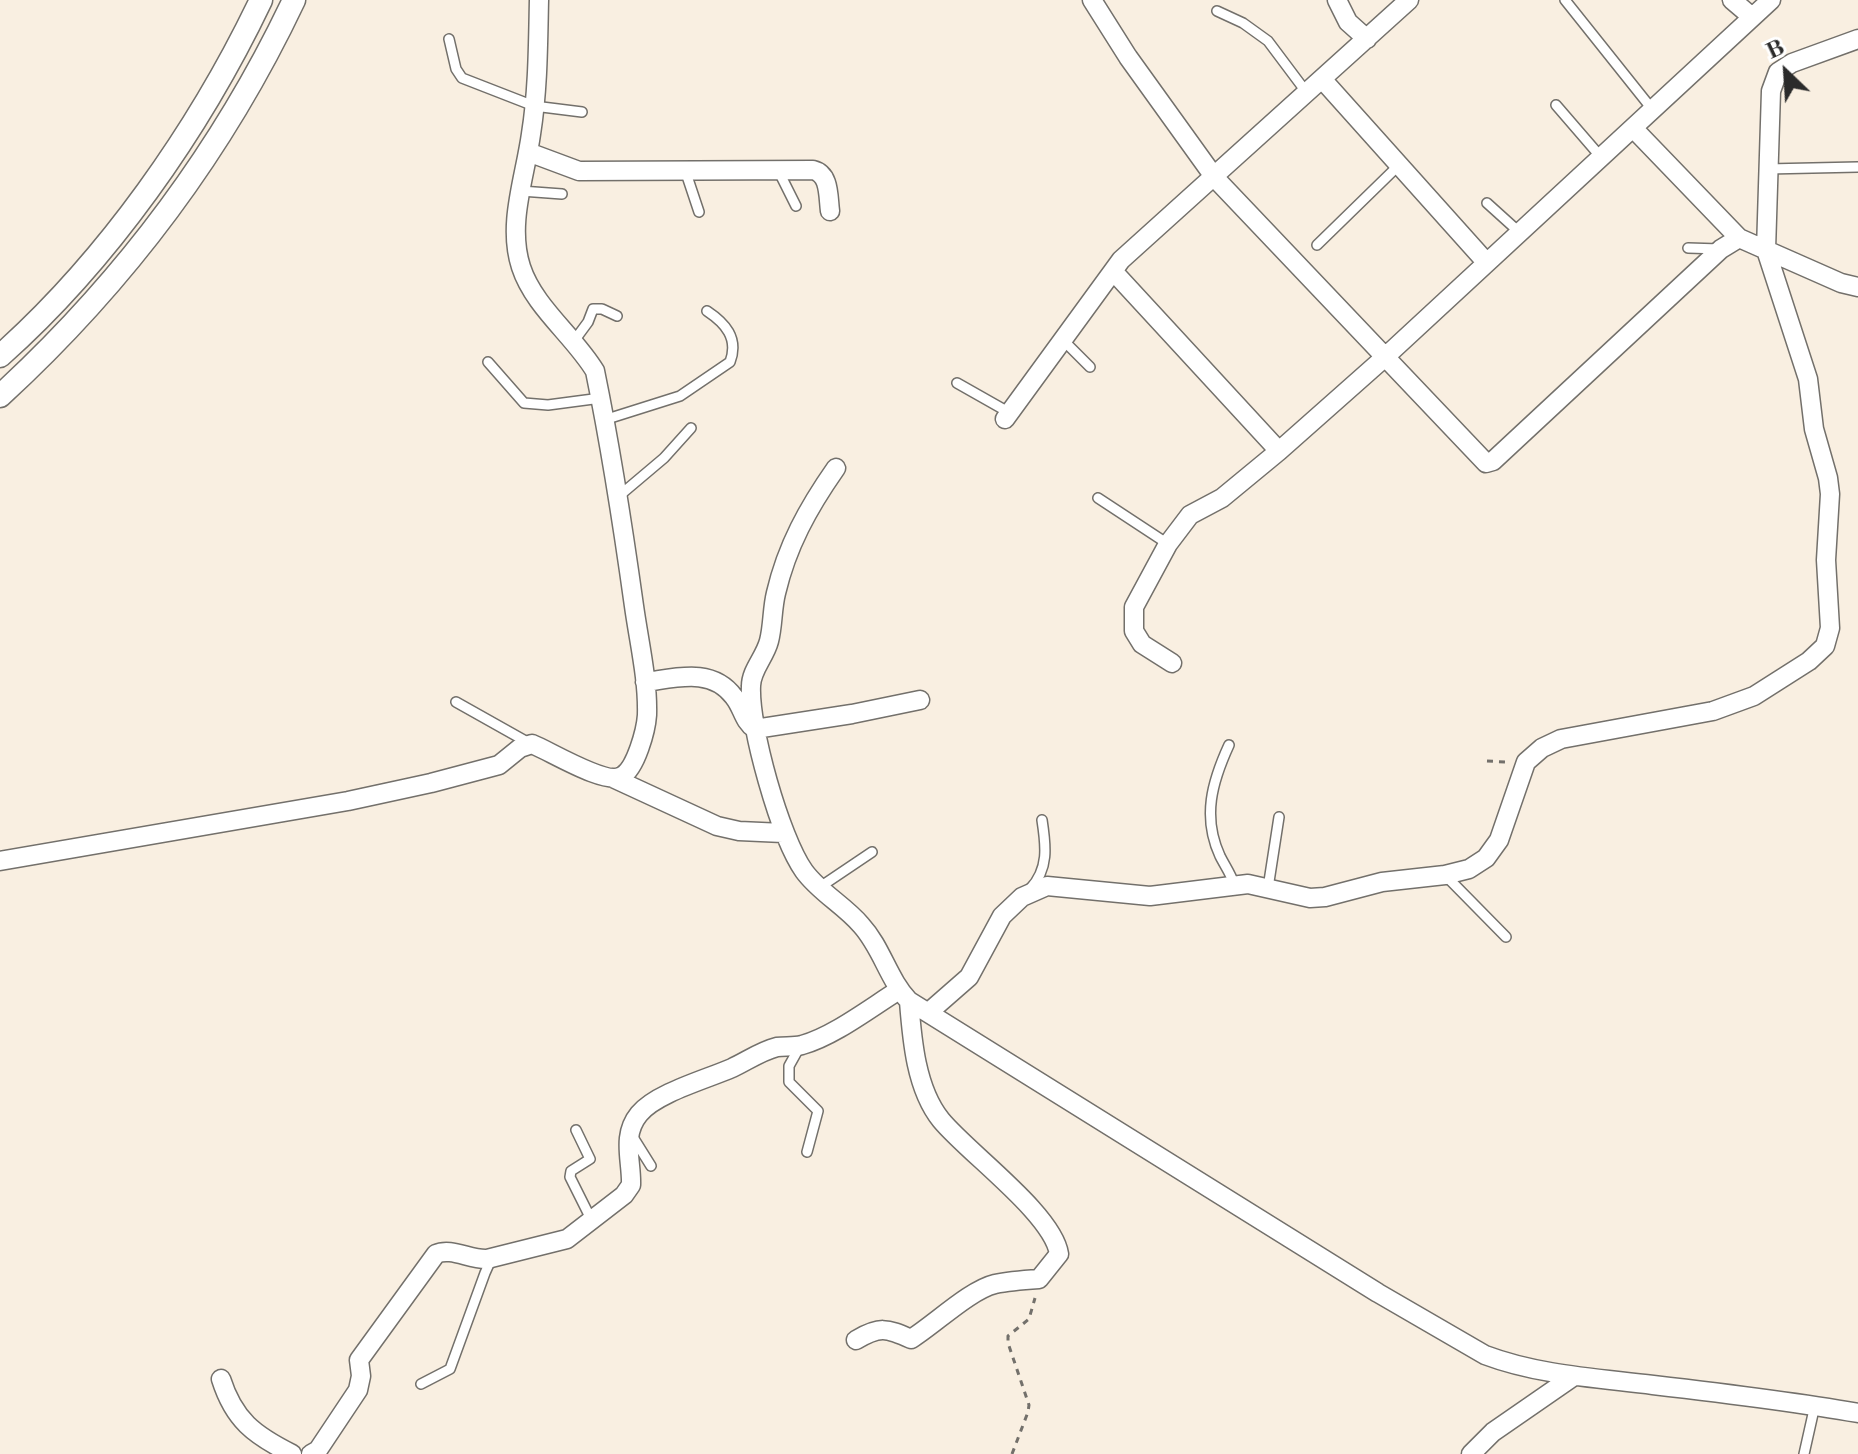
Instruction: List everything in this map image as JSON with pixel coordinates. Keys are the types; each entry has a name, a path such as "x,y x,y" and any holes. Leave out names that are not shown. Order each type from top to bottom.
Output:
{"street":[{"path":"0,356 96,256 141,198 195,120 261,0"},
{"path":"0,396 42,358 166,215 226,125 269,52 294,0"},
{"path":"539,0 534,106 516,246 522,270 533,289 595,371 619,496 647,715 644,735 631,766 623,776 613,778"},
{"path":"1092,0 1128,57 1215,178 1486,463 1490,463 1721,249 1739,238"},
{"path":"1337,0 1348,22 1367,39"},
{"path":"1008,416 1113,271 1409,0"},
{"path":"1732,0 1752,17"},
{"path":"1172,663 1142,644 1132,622 1134,607 1168,544 1190,515 1222,498 1384,358 1771,0"},
{"path":"929,1012 969,977 1002,916 1022,897 1047,886 1150,896 1234,884 1310,898 1382,882 1469,869 1486,858 1499,840 1526,762 1542,748 1561,739 1713,711 1754,696 1809,661 1825,646 1830,628 1826,560 1828,478 1814,429 1808,379 1766,250 1771,91 1778,72 1792,63 1858,39"},
{"path":"1322,79 1486,262"},
{"path":"1633,128 1739,238 1841,283 1858,287"},
{"path":"528,152 579,171 820,172 826,183 830,211"},
{"path":"141,198 166,215"},
{"path":"1113,271 1279,451"},
{"path":"836,468 808,508 792,543 776,594 769,643 751,678 755,729 783,833 805,873 861,924 875,943 904,996 928,1099 941,1119 1035,1213 1058,1245 1059,1254 1039,1279 992,1284 911,1339 888,1329 873,1330 856,1340"},
{"path":"645,682 694,676 714,680 735,698 748,724 755,729 920,700"},
{"path":"0,861 348,801 431,783 499,765 520,748 532,744 717,826 739,831 783,833"},
{"path":"904,996 1378,1293 1485,1355 1574,1376 1858,1413"},
{"path":"311,1454 318,1450 358,1390 361,1376 359,1360 430,1259 443,1251 476,1259 567,1239 624,1195 631,1185 627,1146 629,1131 639,1113 674,1090 776,1048 801,1045 904,996"},
{"path":"1471,1454 1493,1432 1574,1376"},
{"path":"221,1379 229,1403 244,1423 292,1454"}],"lane":[{"path":"1565,0 1652,109"},
{"path":"1217,11 1243,23 1268,41 1307,93"},
{"path":"449,39 456,69 462,78 534,106 582,112"},
{"path":"1556,105 1600,156"},
{"path":"1317,245 1398,166"},
{"path":"1767,169 1858,167"},
{"path":"685,170 699,212"},
{"path":"778,170 796,206"},
{"path":"521,191 562,194"},
{"path":"1487,203 1518,231"},
{"path":"1688,248 1721,249"},
{"path":"574,341 593,309 602,309 617,316"},
{"path":"604,420 680,396 730,362 734,349 726,324 707,311"},
{"path":"1062,339 1090,367"},
{"path":"488,362 524,403 548,405 601,398"},
{"path":"957,383 1008,416"},
{"path":"619,496 664,458 691,428"},
{"path":"1098,498 1168,544"},
{"path":"456,702 532,744"},
{"path":"1229,745 1211,794 1209,821 1220,856 1234,884"},
{"path":"1268,888 1279,817"},
{"path":"1022,897 1042,873 1045,841 1042,820"},
{"path":"820,887 872,852"},
{"path":"1445,875 1506,937"},
{"path":"801,1045 793,1056 788,1074 789,1082 818,1111 807,1152"},
{"path":"576,1130 590,1159 571,1171 570,1177 592,1221"},
{"path":"629,1131 651,1166"},
{"path":"421,1384 450,1369 489,1264 501,1254"},
{"path":"1804,1454 1815,1405"}],"path":[{"path":"1012,1454 1029,1405 1008,1336 1029,1319 1039,1279"}]}
